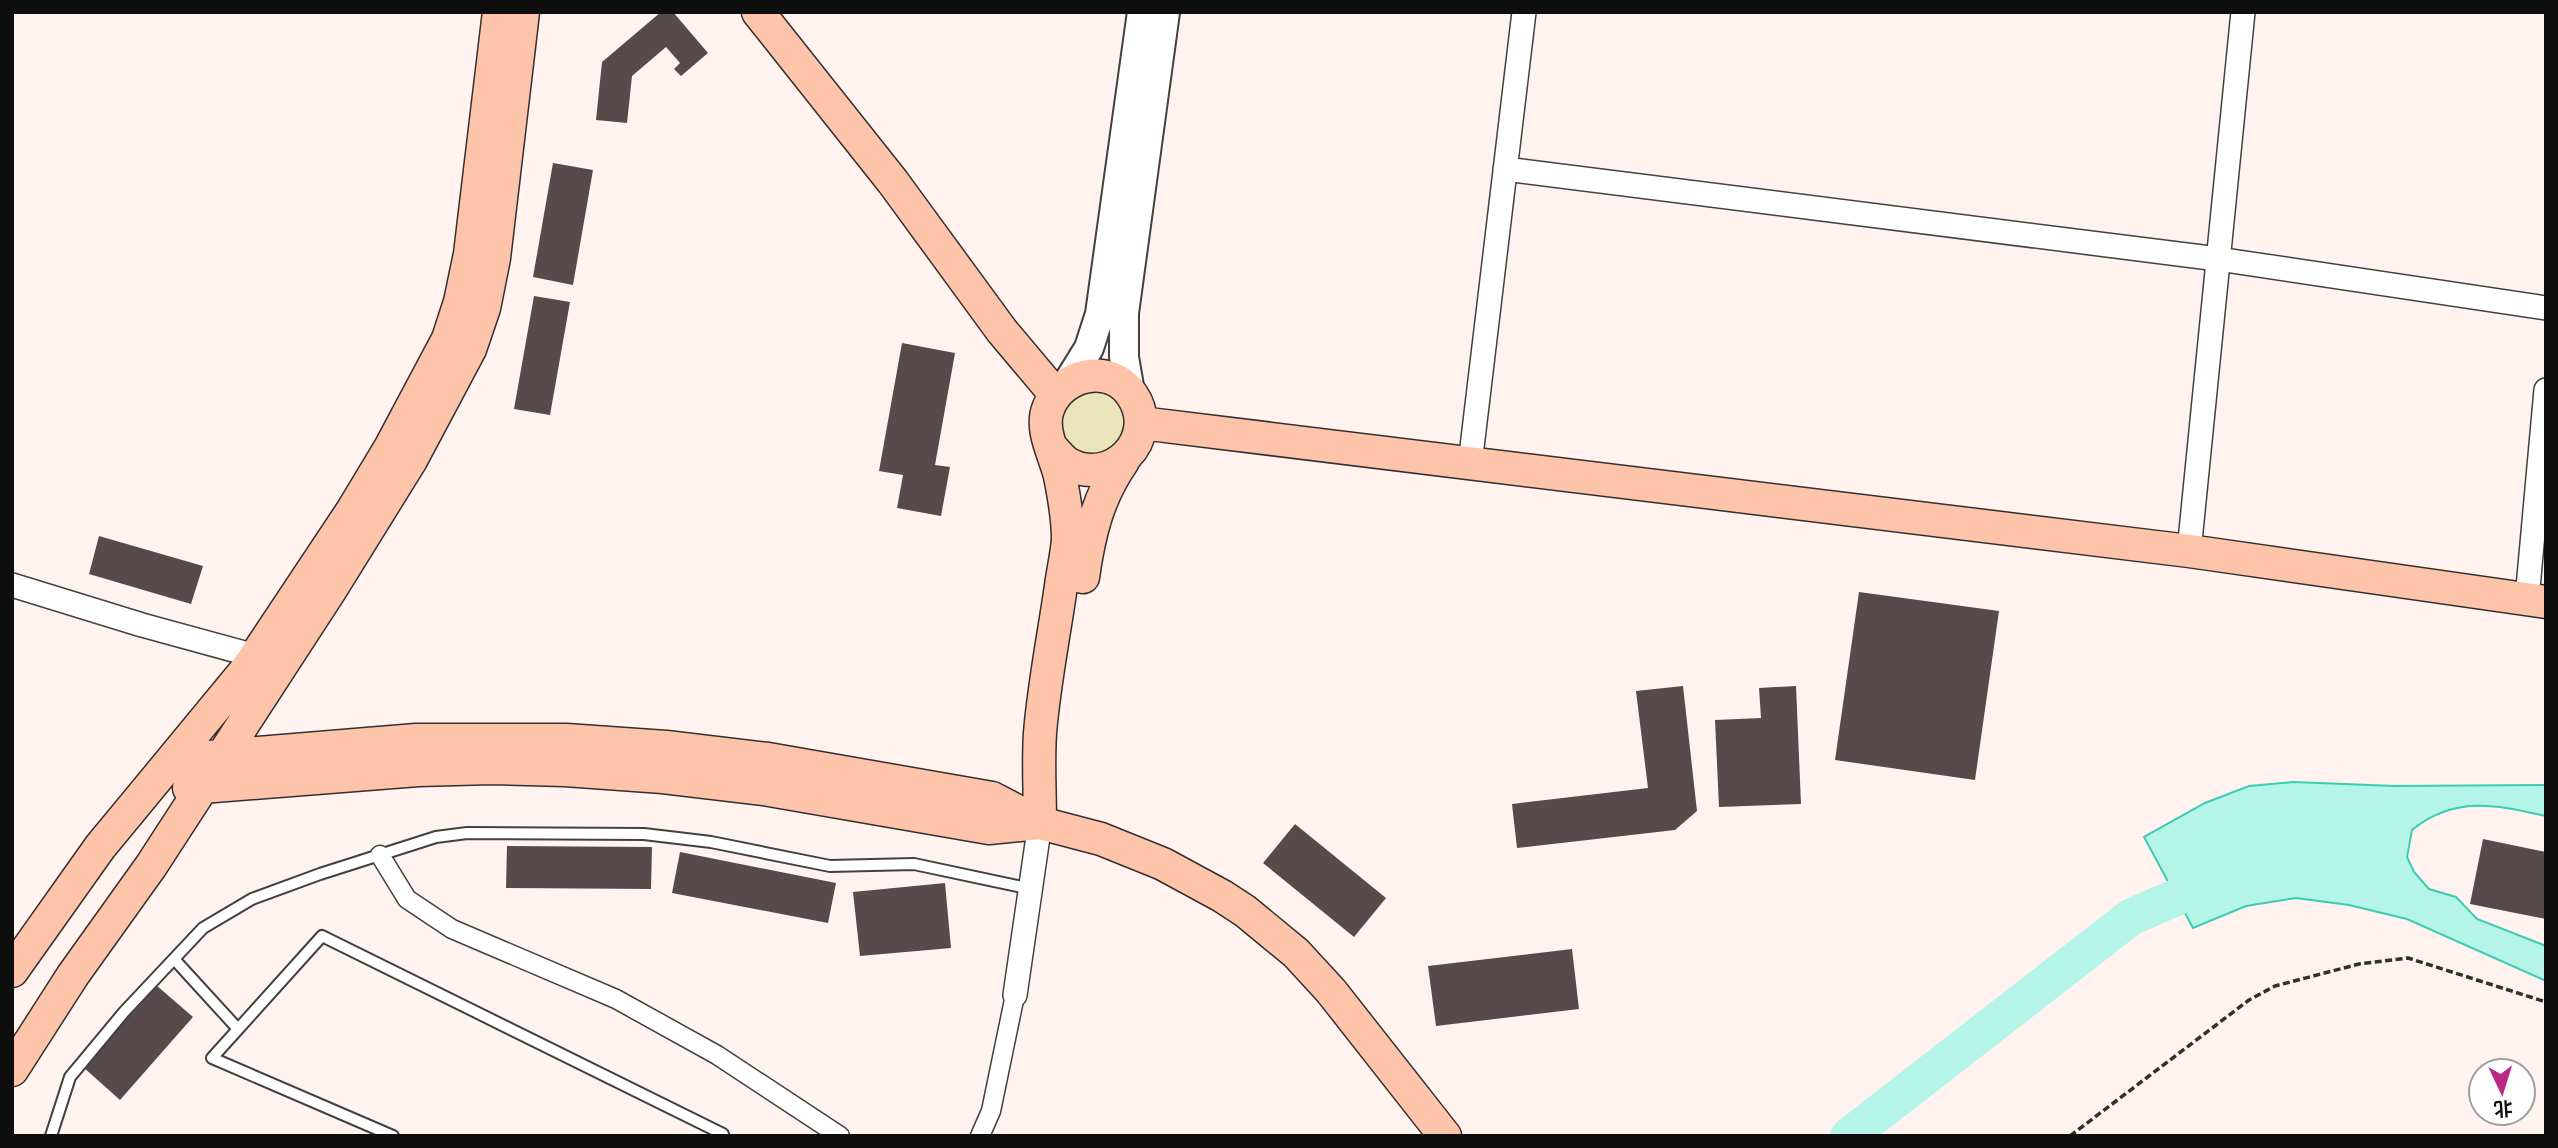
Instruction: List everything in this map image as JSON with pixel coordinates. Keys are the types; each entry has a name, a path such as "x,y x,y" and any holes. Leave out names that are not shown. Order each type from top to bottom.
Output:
{"main road":[{"path":"12,1070 73,975 151,866 223,755 311,576 390,448 455,321 470,254 499,12"},
{"path":"12,971 100,846 172,760 270,659 411,460 478,329 489,286 523,12"},
{"path":"758,12 893,182 1002,331 1061,388"},
{"path":"1084,376 1102,376 1118,382 1130,392 1139,407 1141,423 1136,444 1104,491 1092,525 1061,736 1040,823 1040,733 1068,539 1063,494 1046,430 1047,411 1061,388 1084,376"},
{"path":"1141,423 2189,551 2536,600"},
{"path":"1052,448 1065,462 1082,470 1104,470 1123,461"},
{"path":"172,760 416,740 566,740 666,747 768,759 992,798 1040,823 1101,839 1163,864 1222,896 1269,929 1296,953 1331,991 1445,1136"},
{"path":"146,792 418,770 565,770 663,777 764,789 989,828 1040,823"}],"street":[{"path":"1061,388 1089,348 1100,314 1142,12"},
{"path":"1130,392 1124,357 1124,313 1165,12"},
{"path":"1470,464 1524,12"},
{"path":"2189,551 2243,12"},
{"path":"1505,169 2218,259 2546,308"},
{"path":"2536,600 2546,390"},
{"path":"12,585 129,621 270,659"},
{"path":"980,1136 991,1111 1015,995 1040,823"},
{"path":"380,855 407,899 452,929 616,999 717,1055 833,1134"}],"lane":[{"path":"51,1136 70,1077 124,1012 203,928 252,899 436,837 467,833 644,834 712,842 830,866 914,864 1032,889"},
{"path":"393,1136 212,1058 322,936 723,1134"},
{"path":"174,960 238,1029"}],"path":[{"path":"2070,1136 2249,1000 2274,986 2359,964 2408,958 2546,1002"}],"shaded area":[{"path":"1100,389 1117,397 1130,423 1110,455 1081,456 1063,434 1061,414 1074,398"}],"water":[{"path":"2293,782 2395,786 2546,785 2546,816 2493,806 2460,807 2428,819 2412,830 2407,857 2414,872 2429,889 2456,897 2477,919 2546,946 2546,981 2407,919 2349,905 2296,898 2246,906 2193,928 2144,837 2205,803 2249,786"}],"building":[{"path":"661,12 673,12 708,53 681,76 674,69 680,63 666,47 632,76 627,123 596,120 602,62"},
{"path":"553,163 593,170 573,285 533,277"},
{"path":"534,296 570,302 550,415 514,409"},
{"path":"902,343 955,353 935,465 950,467 941,516 897,508 903,475 879,471"},
{"path":"99,536 203,566 191,604 89,574"},
{"path":"1859,592 1999,611 1975,780 1835,760"},
{"path":"1683,686 1697,811 1675,830 1517,848 1512,804 1648,788 1636,691"},
{"path":"1796,686 1801,804 1719,807 1715,720 1761,718 1759,688"},
{"path":"1295,824 1386,898 1354,937 1263,863"},
{"path":"2483,839 2546,852 2546,919 2470,904"},
{"path":"507,846 652,847 651,889 506,888"},
{"path":"680,852 836,883 828,923 672,893"},
{"path":"945,883 951,948 860,956 853,892"},
{"path":"1572,949 1579,1009 1436,1026 1428,966"},
{"path":"156,985 193,1017 120,1100 83,1067"}],"waterway":[{"path":"1849,1136 2131,917 2223,877"}]}
